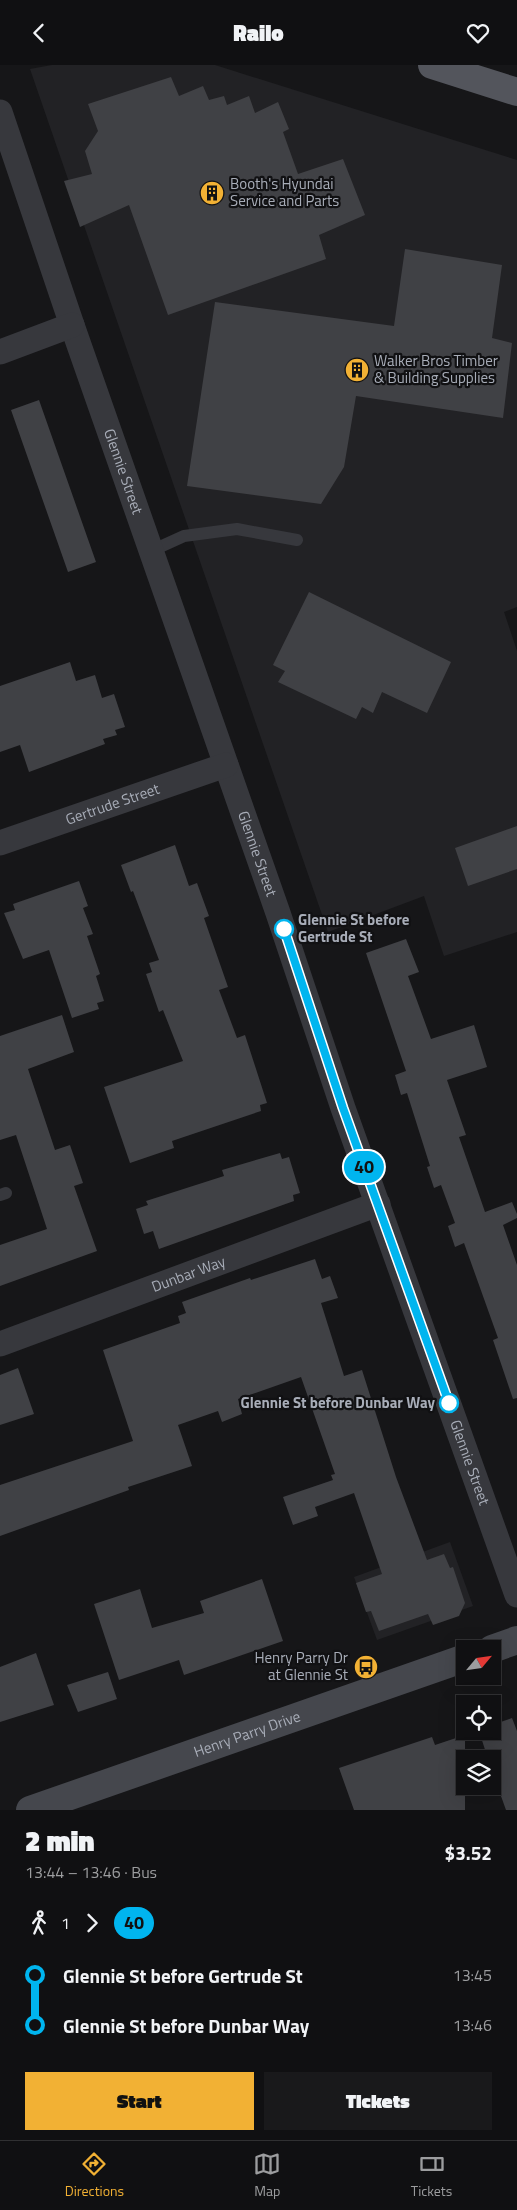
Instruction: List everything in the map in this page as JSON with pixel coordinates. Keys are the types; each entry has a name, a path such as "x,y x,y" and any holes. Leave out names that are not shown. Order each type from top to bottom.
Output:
{"main road":[{"path":"432,65 517,92"},
{"path":"501,1646 517,1640"},
{"name":"Henry Parry Drive","path":"30,1810 456,1661"}],"street":[{"name":"Glennie Street","path":"0,112 72,325 278,913 343,1108 517,1595"},
{"path":"0,352 72,325"},
{"name":"Gertrude Street","path":"0,843 226,765"},
{"name":"Dunbar Way","path":"0,1344 378,1204"}],"lane":[{"path":"151,551 184,536 237,529 297,540"}],"shaded area":[{"path":"52,65 215,65 517,160 517,607 504,612 517,651 517,932 444,956 424,896 328,932 30,69"},
{"path":"450,1542 473,1606 377,1640 354,1577"}],"building":[{"name":"Booth's Hyundai Service and Parts","path":"171,77 179,96 203,86 209,100 224,96 227,105 249,96 255,113 278,102 289,129 283,132 298,174 343,159 365,215 319,235 326,259 168,315 129,205 80,227 64,181 92,174 85,151 98,131 88,104"},
{"name":"Walker Bros Timber & Building Supplies","path":"405,249 502,265 492,338 512,343 503,418 356,396 344,467 321,504 187,486 215,302 394,326"},
{"path":"39,400 96,562 68,572 11,410"},
{"path":"309,592 451,662 427,713 382,692 373,713 362,707 356,719 278,682 285,671 273,665"},
{"path":"70,662 76,681 95,675 102,698 114,694 125,727 115,730 117,735 103,739 105,744 29,772 20,745 0,752 0,686"},
{"path":"517,826 517,869 468,886 455,848"},
{"path":"175,845 189,886 197,883 209,916 204,918 228,987 219,990 237,1038 245,1035 267,1103 260,1105 261,1111 172,1141 174,1148 130,1163 104,1087 183,1061 163,1010 159,1012 146,974 152,972 149,963 159,960 121,865"},
{"path":"79,881 88,906 83,908 93,934 87,936 100,974 96,976 104,1001 97,1003 99,1009 72,1018 49,950 23,959 4,913 15,910 13,904"},
{"path":"406,939 419,972 408,976 431,1039 474,1025 487,1067 447,1080 466,1135 459,1137 485,1212 512,1202 517,1214 517,1218 503,1225 517,1265 517,1398 513,1399 493,1340 498,1338 464,1243 455,1247 448,1226 455,1223 441,1185 434,1188 427,1167 430,1166 407,1093 401,1095 395,1075 406,1071 366,953"},
{"path":"62,1015 74,1052 28,1069 55,1150 70,1145 83,1183 74,1186 97,1251 0,1286 0,1245 47,1229 16,1135 0,1140 0,1036"},
{"path":"280,1153 282,1159 289,1157 300,1193 293,1195 294,1201 159,1249 153,1231 144,1234 136,1209 148,1205 146,1201 224,1176 222,1170"},
{"path":"315,1259 322,1279 330,1276 338,1298 321,1303 344,1376 362,1370 396,1477 427,1560 444,1554 450,1568 453,1567 465,1603 459,1616 433,1625 428,1614 379,1631 371,1611 366,1612 356,1583 382,1574 354,1493 315,1507 318,1516 293,1525 283,1497 333,1480 331,1475 335,1474 301,1377 238,1399 242,1414 222,1422 218,1411 178,1425 192,1466 128,1487 129,1490 0,1536 0,1485 133,1441 103,1350 180,1323 178,1316 186,1313 182,1302 250,1278 251,1280"},
{"path":"18,1368 34,1414 0,1425 0,1375"},
{"path":"262,1579 283,1641 184,1675 179,1660 119,1680 94,1604 140,1589 152,1628 204,1613 200,1601"},
{"path":"36,1653 54,1705 0,1722 0,1667"},
{"path":"108,1672 117,1699 78,1712 67,1685"},
{"path":"512,1718 517,1731 517,1810 506,1810 501,1795 501,1750 485,1750 482,1740 501,1740 501,1722"},
{"path":"432,1737 435,1745 456,1738 456,1740 465,1740 465,1750 456,1750 456,1795 465,1795 465,1810 354,1810 339,1768"}],"bus line":[{"name":"40","path":"284,929 343,1108 449,1403"}],"place":[{"name":"Booth's Hyundai Service and Parts","path":"212,193"},
{"name":"Walker Bros Timber & Building Supplies","path":"357,370"},
{"name":"Glennie St before Gertrude St","path":"284,929"},
{"name":"Glennie St before Dunbar Way","path":"449,1403"},
{"name":"Henry Parry Dr at Glennie St","path":"366,1667"}]}
